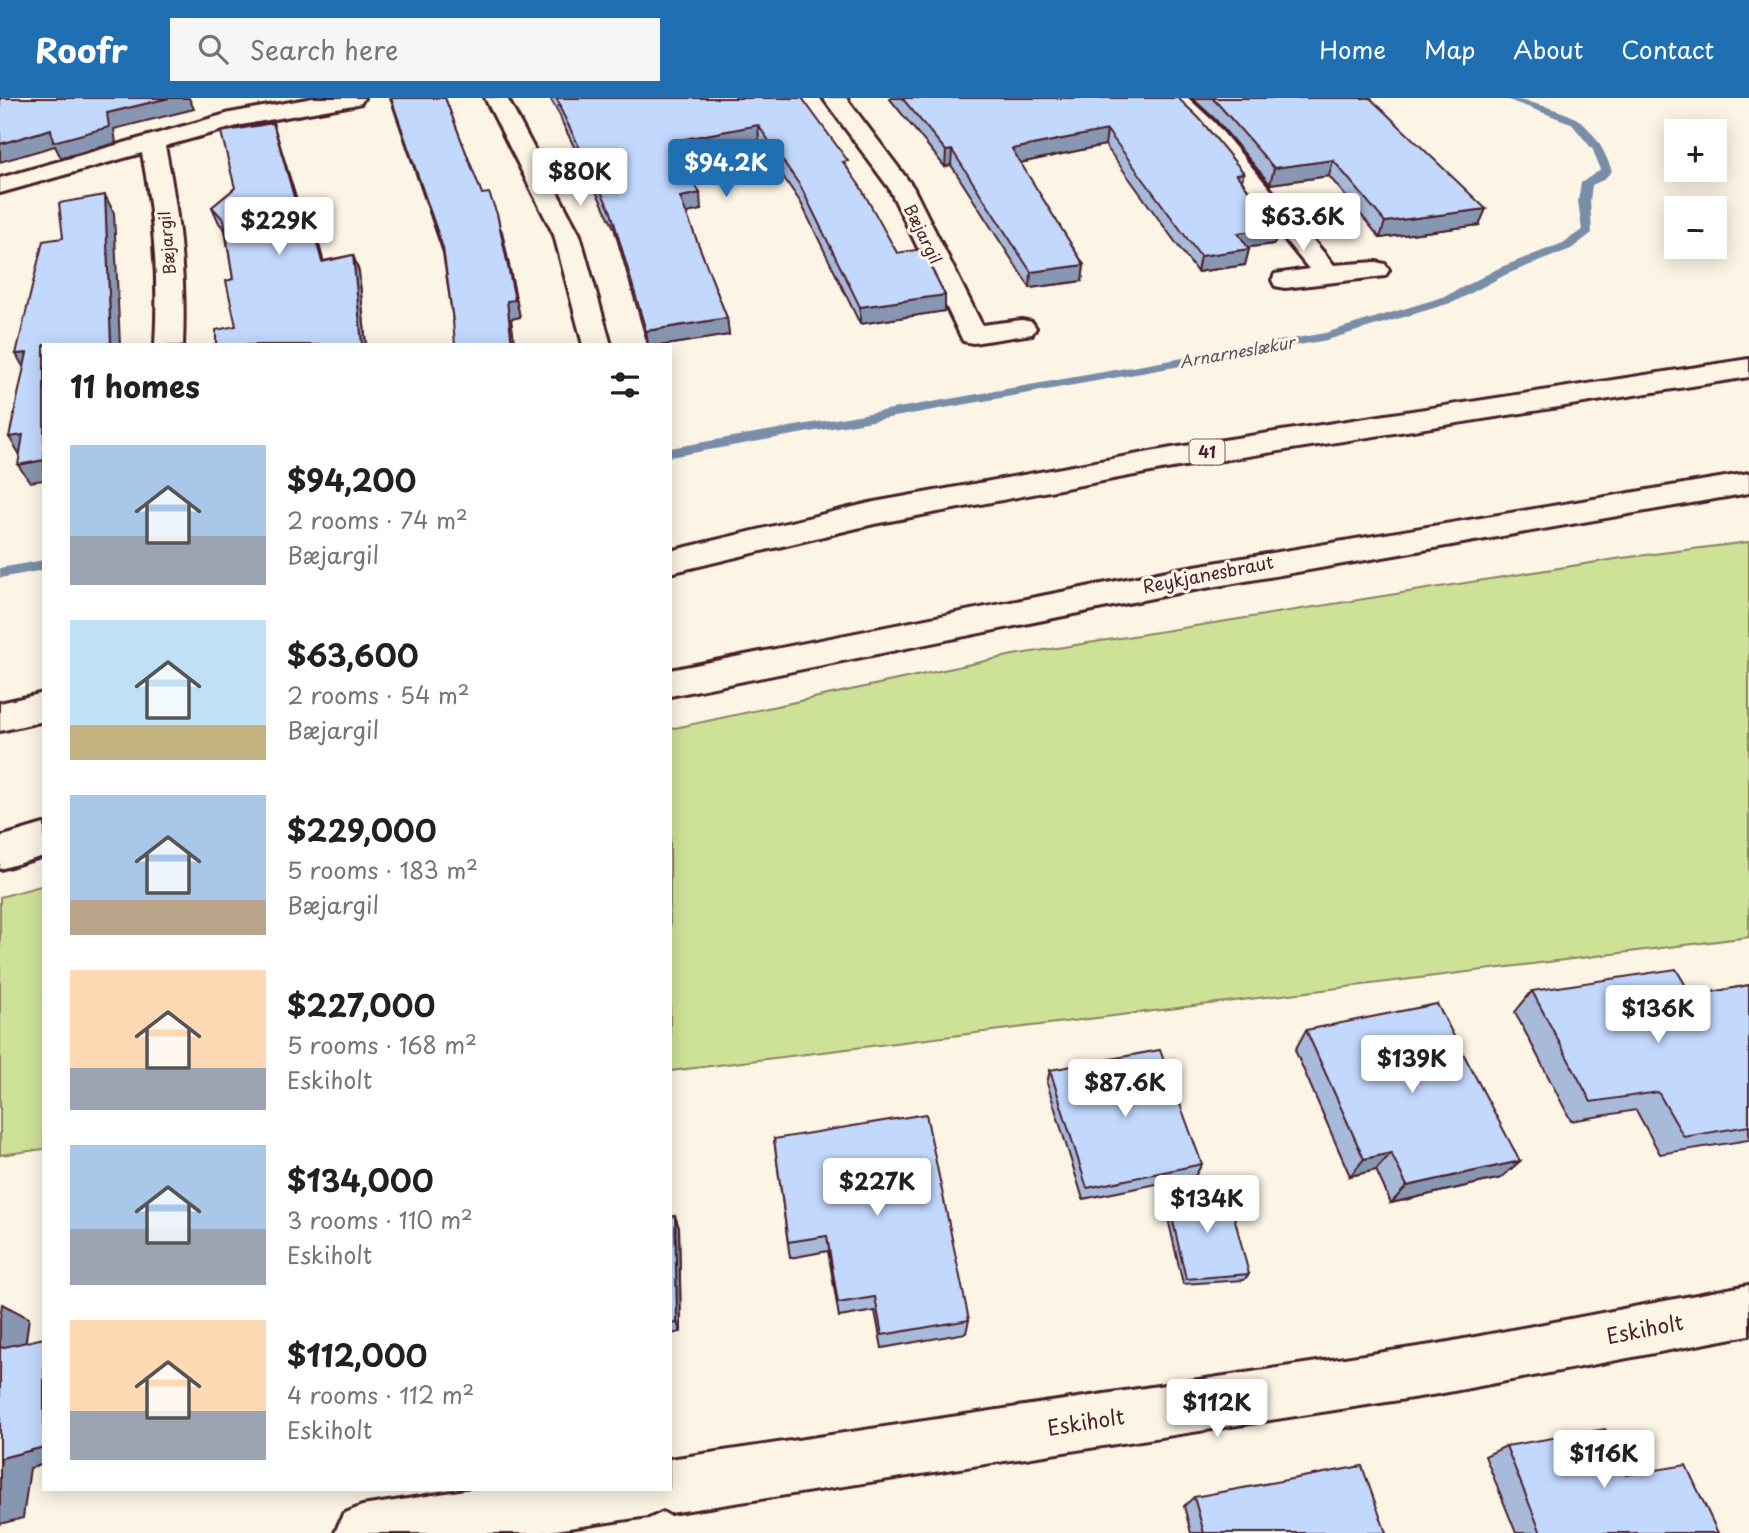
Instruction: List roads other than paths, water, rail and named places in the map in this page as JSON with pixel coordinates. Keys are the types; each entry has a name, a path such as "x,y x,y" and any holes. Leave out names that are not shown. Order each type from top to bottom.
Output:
{"main road":[{"path":"0,186 152,142 232,108 353,98"},
{"path":"496,98 567,235 596,343"},
{"name":"Bæjargil","path":"834,98 901,187 972,335 1023,328"},
{"path":"1174,98 1206,127 1327,274"},
{"name":"Bæjargil","path":"152,142 164,210 170,270 169,343"},
{"path":"1285,280 1376,270"},
{"name":"41","path":"672,562 874,513 1172,458 1749,368"},
{"name":"Reykjanesbraut","path":"672,683 1177,580 1749,482"},
{"path":"0,717 42,707"},
{"path":"0,853 42,841"},
{"name":"Eskiholt","path":"672,1486 1438,1369 1749,1310"},
{"path":"362,1533 636,1491"}],"waterway":[{"name":"Arnarneslækur","path":"672,453 1327,336 1450,299 1503,271 1567,246 1588,231 1584,201 1587,183 1599,178 1606,171 1598,149 1575,121 1508,98"},
{"name":"Arnarneslækur","path":"0,573 42,565"}]}
